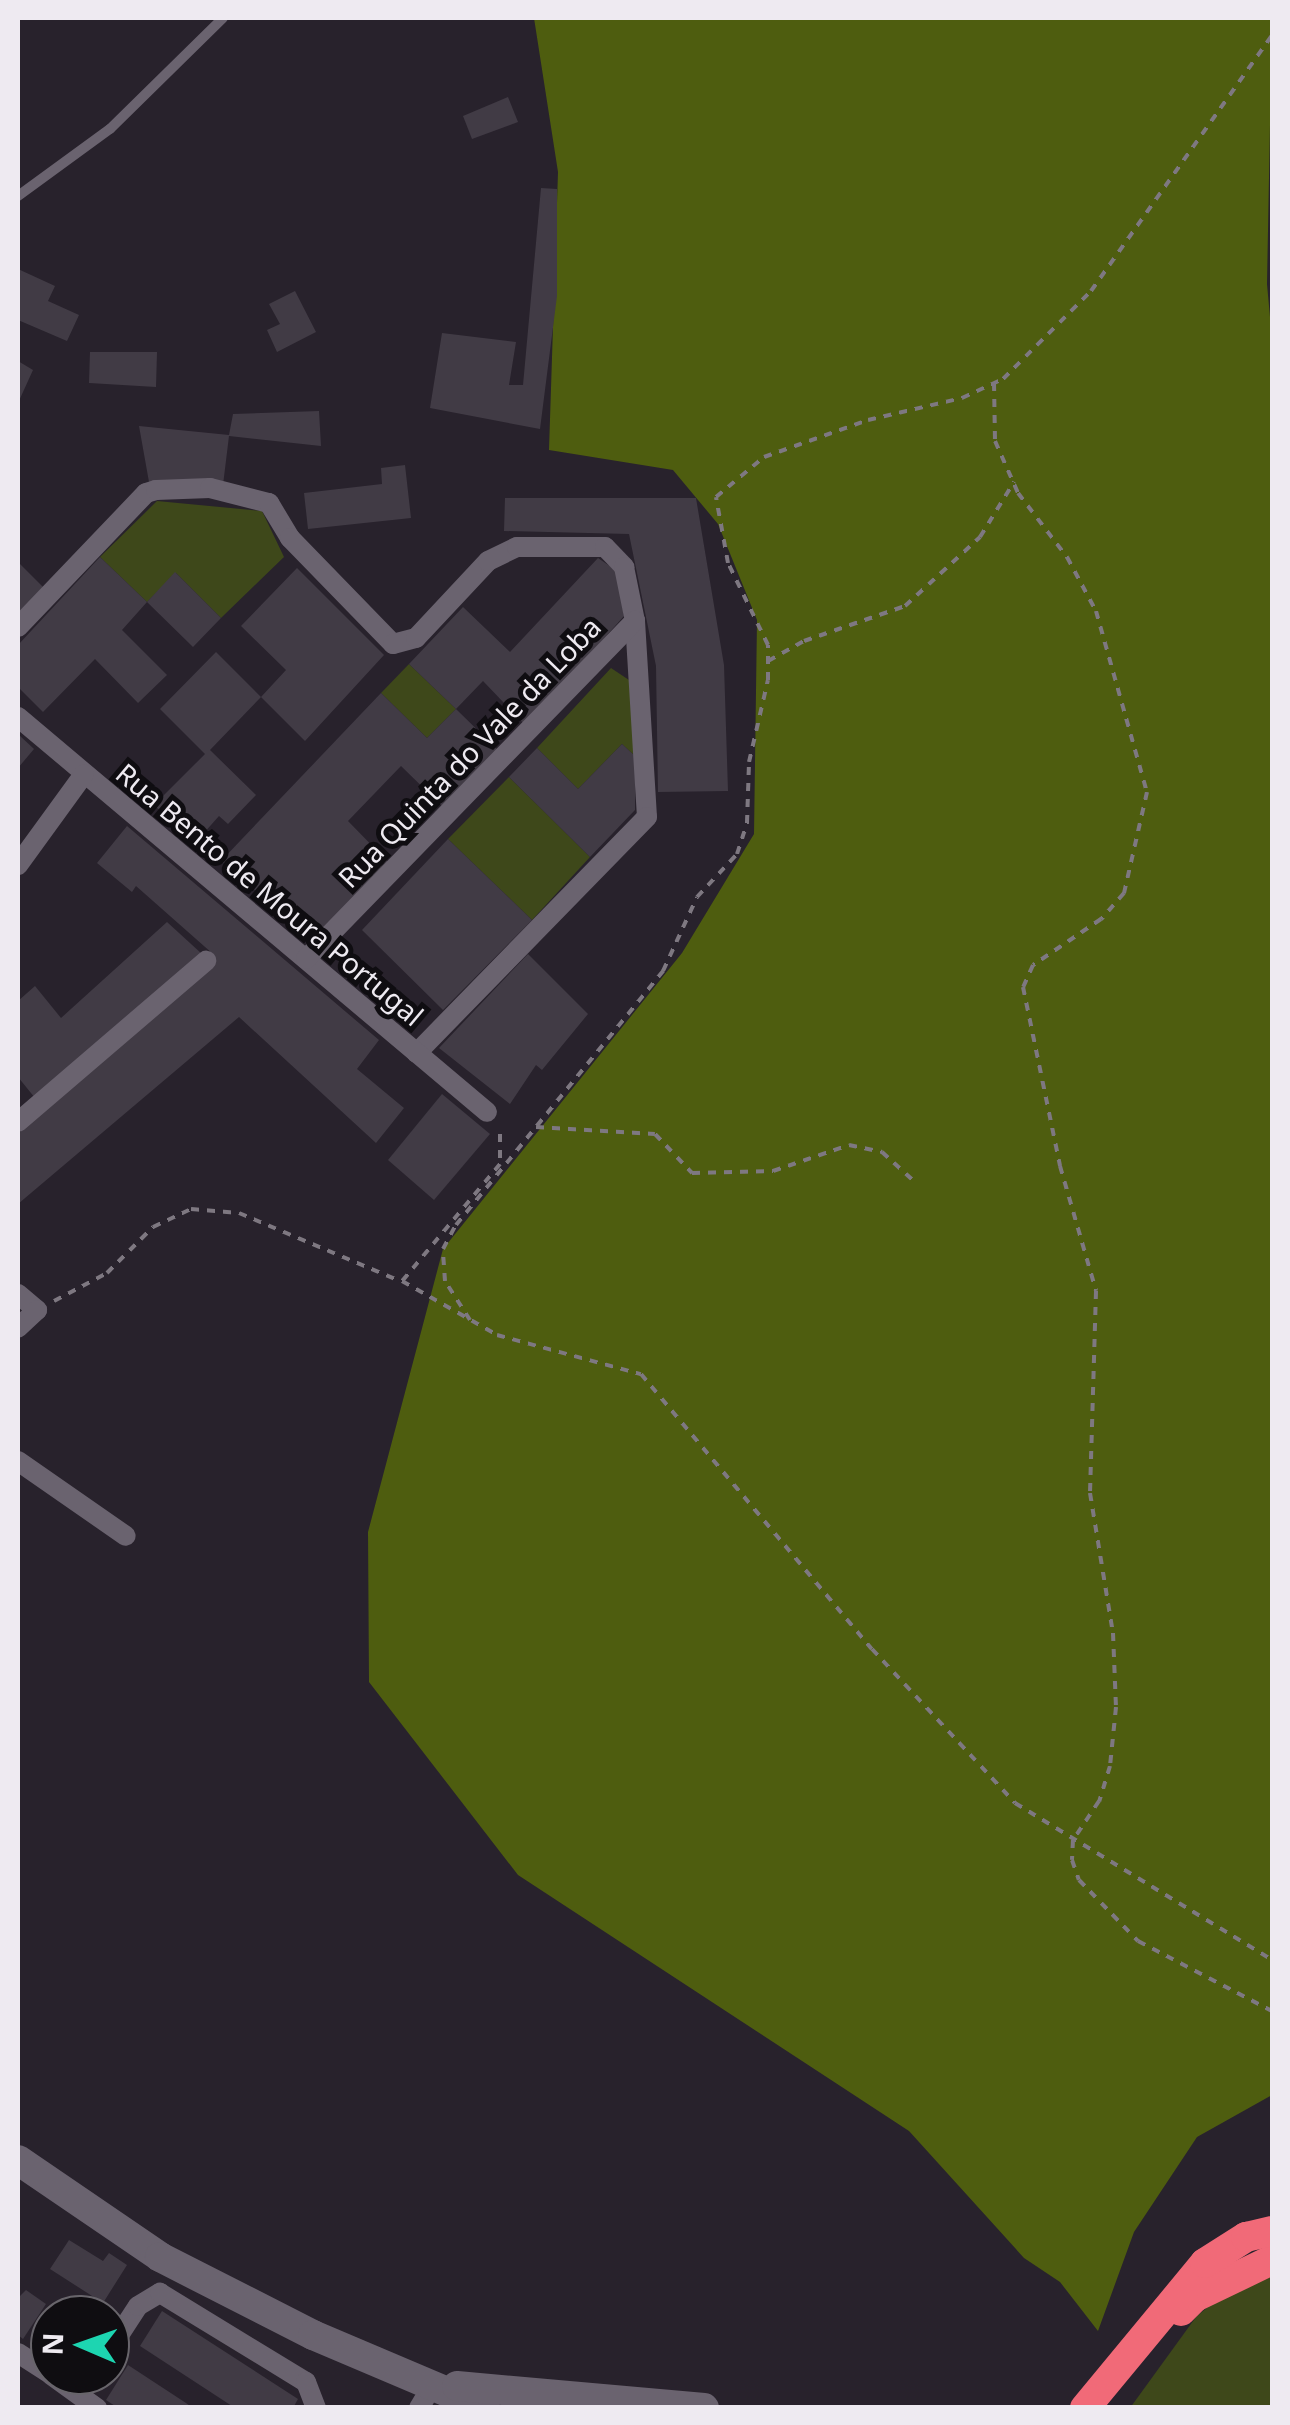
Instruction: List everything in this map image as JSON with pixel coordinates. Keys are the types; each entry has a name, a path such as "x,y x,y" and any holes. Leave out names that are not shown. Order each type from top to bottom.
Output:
{"highway":[{"path":"1085,2408 1205,2263 1246,2238 1272,2231"},
{"path":"1105,2408 1195,2296 1272,2260"}],"main road":[{"path":"18,2160 160,2257 427,2395 485,2408"},
{"path":"427,2395 704,2408"}],"street":[{"name":"Rua Quinta do Vale da Loba","path":"18,627 146,493 210,488 269,503 290,538 393,644 416,638 488,561 516,547 605,547 624,567 635,621 306,959"},
{"path":"417,1052 647,817 635,621"},
{"name":"Rua Bento de Moura Portugal","path":"18,718 487,1112"},
{"path":"18,865 84,774"},
{"path":"18,1122 206,961"},
{"path":"18,1294 36,1310 18,1328"},
{"path":"18,1461 126,1536"},
{"path":"130,2318 138,2306 160,2293 306,2382 316,2408"}],"lane":[{"path":"18,196 110,129 223,18"}],"path":[{"path":"470,1320 446,1280 443,1249 536,1126 663,971 697,897 737,854 747,823 749,762 768,645 728,563 716,497 764,457 994,383 1091,292 1272,35"},
{"path":"994,383 995,442 1014,482 1067,557 1096,611 1147,792 1124,893 1101,919 1033,965 1023,987 1060,1166 1096,1291 1090,1492 1113,1633 1116,1707 1110,1766 1099,1802 1073,1840 1079,1880 1138,1941 1272,2011"},
{"path":"768,662 804,641 904,606 980,538 1014,482"},
{"path":"536,1126 656,1134 692,1173 773,1171 849,1144 882,1152 916,1183"},
{"path":"402,1282 500,1164 500,1134"},
{"path":"36,1310 107,1273 153,1226 191,1209 239,1213 402,1282 496,1334 641,1374 872,1649 1015,1804 1272,1960"}],"green space":[{"path":"534,18 1272,18 1267,284 1272,339 1272,2095 1197,2137 1134,2232 1098,2331 1060,2282 1024,2258 909,2131 518,1875 369,1682 368,1532 443,1249 682,953 754,834 757,620 718,524 673,470 549,450 558,172"},
{"path":"157,501 262,511 284,557 221,618 176,573 147,602 100,557"},
{"path":"409,664 456,709 427,738 381,693"},
{"path":"611,668 632,682 635,756 622,744 578,789 537,748"},
{"path":"509,777 590,857 532,920 448,839"},
{"path":"1272,2275 1272,2407 1130,2408 1196,2317 1216,2300"}],"building":[{"path":"508,97 518,122 472,139 463,116"},
{"path":"541,188 557,189 557,296 540,429 430,408 442,333 516,342 509,385 523,385"},
{"path":"18,269 55,286 48,301 79,315 67,341 18,320"},
{"path":"295,291 316,332 277,352 267,330 280,324 269,304"},
{"path":"90,352 157,352 156,387 89,383"},
{"path":"18,361 33,370 18,403"},
{"path":"319,411 321,446 229,436 223,485 149,482 139,426 229,435 233,414"},
{"path":"405,465 411,518 308,529 304,493 382,484 381,468"},
{"path":"505,498 696,498 724,665 728,791 658,792 656,666 629,534 504,531"},
{"path":"100,557 147,602 122,630 167,675 138,703 95,659 43,712 18,687 18,645"},
{"path":"598,558 617,571 624,616 526,726 483,681 456,709 409,664 463,607 510,652"},
{"path":"18,562 43,587 18,614"},
{"path":"297,568 384,655 305,741 261,697 286,670 241,626"},
{"path":"175,572 221,618 193,647 147,602"},
{"path":"216,652 261,697 210,750 256,795 228,824 219,816 195,843 154,805 205,754 160,709"},
{"path":"381,693 427,738 456,709 500,752 445,809 401,766 348,821 391,865 316,935 306,934 221,861"},
{"path":"18,734 34,749 18,768"},
{"path":"622,744 635,756 635,810 590,857 509,777 537,748 578,789"},
{"path":"127,826 379,1040 357,1069 404,1108 376,1143 239,1017 18,1204 18,1134 211,967 213,954 136,886 132,892 97,863"},
{"path":"448,839 532,920 443,1010 362,930"},
{"path":"167,922 202,954 35,1098 18,1077 18,1001 35,986 61,1018"},
{"path":"528,954 588,1014 542,1070 536,1065 510,1104 439,1048"},
{"path":"442,1094 490,1134 434,1200 388,1160"},
{"path":"69,2240 103,2261 109,2253 127,2265 108,2295 91,2295 50,2269"},
{"path":"26,2290 33,2295 30,2295 30,2328 23,2339 18,2335 18,2298"},
{"path":"162,2311 298,2399 293,2408 235,2408 140,2346"},
{"path":"130,2366 193,2408 118,2408 106,2400 109,2395 130,2395"}]}
